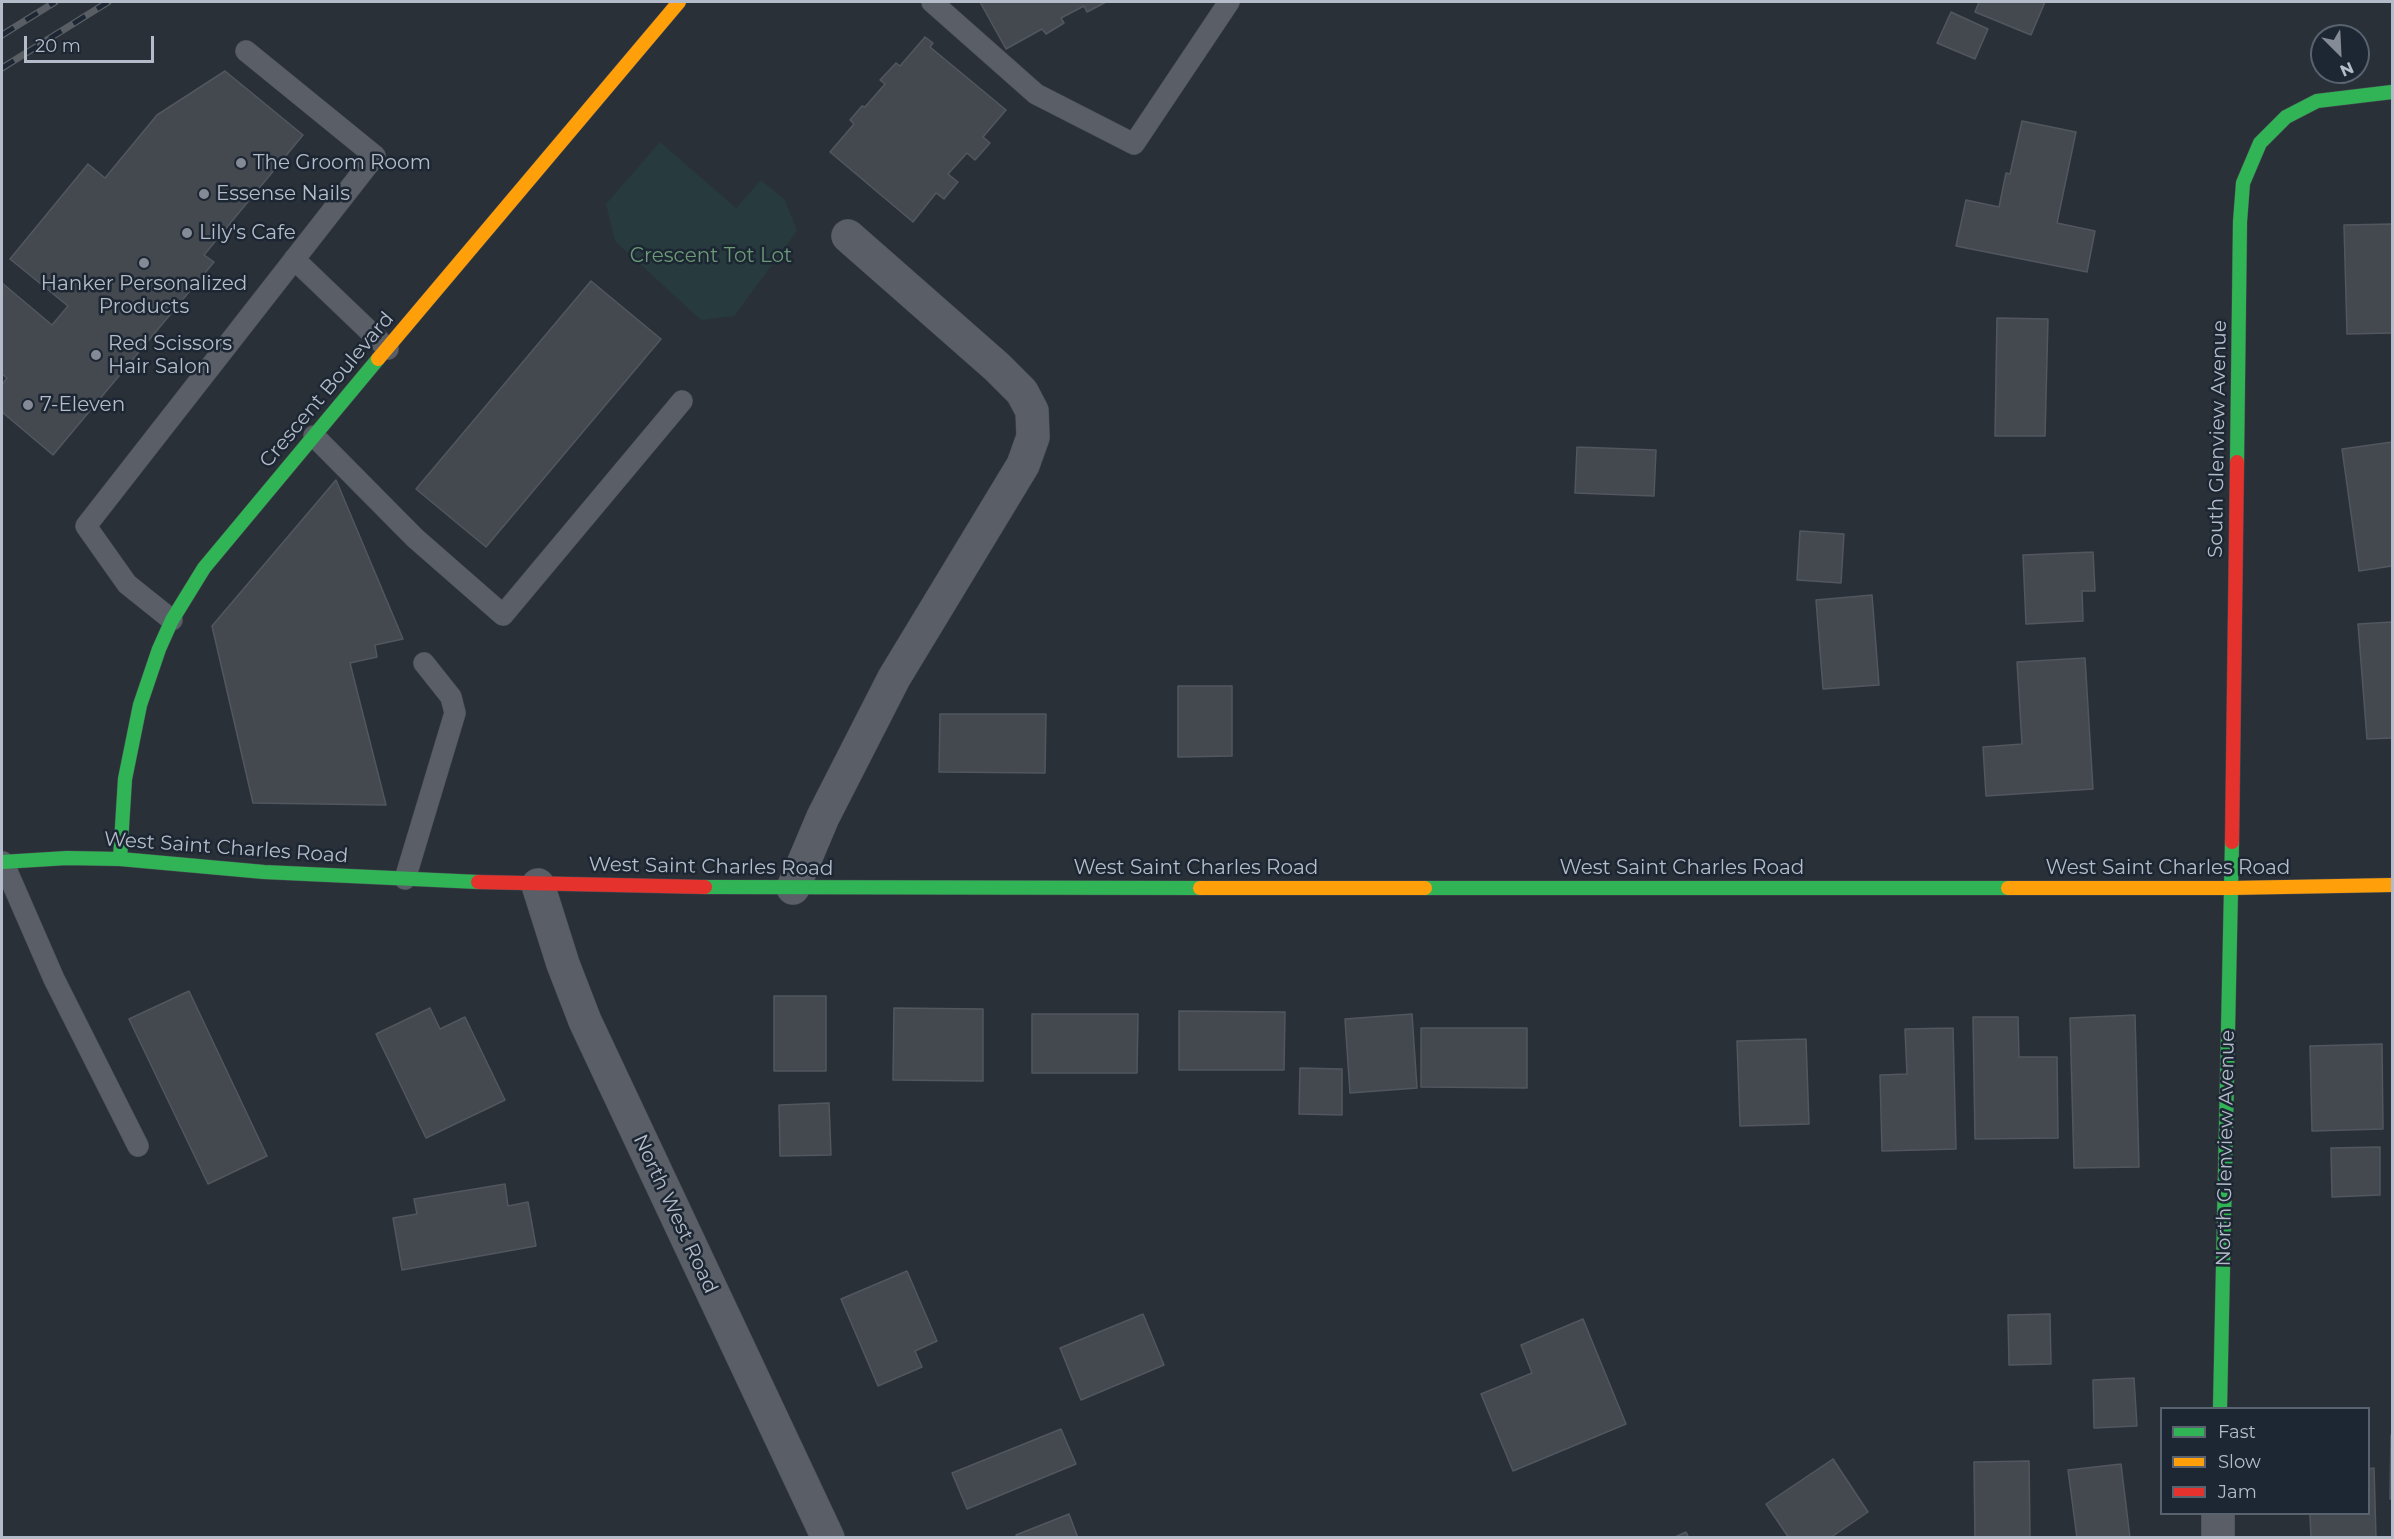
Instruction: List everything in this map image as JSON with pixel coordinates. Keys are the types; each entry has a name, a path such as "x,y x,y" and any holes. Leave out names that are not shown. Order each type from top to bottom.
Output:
{"main road":[{"name":"Crescent Boulevard","path":"120,859 125,779 140,705 159,649 172,620 204,568 679,2"},
{"name":"South Glenview Avenue","path":"2231,888 2240,222 2243,183 2260,143 2286,117 2317,101 2392,92"},
{"name":"West Saint Charles Road","path":"2,862 67,858 120,859 264,872 538,885 793,888 2231,888 2392,885"},
{"name":"North Glenview Avenue","path":"2220,1407 2231,888"}],"street":[{"path":"793,888 822,817 894,678 1023,465 1032,437 1032,411 1022,392 998,367 848,236"},
{"name":"North West Road","path":"538,885 563,964 585,1021 828,1538"},
{"path":"2218,1515 2218,1538"}],"lane":[{"path":"932,2 1036,94 1134,144 1228,2"},
{"path":"172,620 127,584 86,526 375,156 246,51"},
{"path":"294,259 388,349"},
{"path":"314,436 415,538 503,615 682,401"},
{"path":"405,879 454,713 451,697 424,663"},
{"path":"2,862 54,979 138,1146"}],"green space":[{"name":"Crescent Tot Lot","path":"660,142 736,208 761,180 785,200 797,231 734,316 701,320 615,241 606,204"}],"building":[{"path":"980,2 1106,2 1087,12 1084,6 1061,18 1064,23 1046,34 1042,29 1006,49"},
{"path":"1979,2 2045,2 2031,35 1975,12"},
{"path":"1951,12 1988,29 1975,59 1937,43"},
{"path":"925,37 933,43 930,47 1006,110 983,137 990,143 975,160 967,153 948,174 958,182 944,199 936,193 913,222 830,152 854,124 850,120 885,84 880,80 896,63 900,66"},
{"path":"225,71 303,135 204,255 214,262 53,455 2,412 2,385 7,378 2,374 2,283 52,325 68,306 10,259 88,164 105,178 157,115"},
{"path":"2022,121 2076,132 2057,223 2095,231 2087,272 1956,246 1966,200 1999,207 2006,173 2010,174"},
{"path":"2392,224 2392,333 2347,334 2344,225"},
{"path":"591,281 661,339 486,547 416,489"},
{"path":"1997,318 2048,319 2045,436 1995,436"},
{"path":"2392,442 2392,566 2359,571 2342,449"},
{"path":"1577,447 1656,450 1654,496 1575,493"},
{"path":"336,480 403,639 375,645 377,657 350,663 386,805 253,803 212,626"},
{"path":"1800,531 1844,534 1841,583 1797,580"},
{"path":"2093,552 2095,591 2082,591 2083,621 2026,624 2023,555"},
{"path":"1872,595 1879,685 1823,689 1816,600"},
{"path":"2392,622 2392,738 2367,739 2358,624"},
{"path":"2085,658 2093,789 1986,796 1983,747 2022,744 2017,662"},
{"path":"1178,686 1232,686 1232,756 1178,757"},
{"path":"940,714 1046,714 1045,773 939,772"},
{"path":"189,991 267,1156 208,1184 129,1019"},
{"path":"774,996 826,996 826,1071 774,1071"},
{"path":"430,1008 440,1029 465,1017 505,1100 426,1138 376,1034"},
{"path":"894,1008 983,1009 983,1081 893,1080"},
{"path":"1179,1011 1285,1012 1284,1070 1179,1070"},
{"path":"1032,1014 1138,1014 1137,1073 1032,1073"},
{"path":"1412,1014 1417,1088 1350,1093 1345,1019"},
{"path":"2135,1015 2139,1167 2074,1168 2070,1018"},
{"path":"1973,1017 2018,1017 2019,1057 2057,1057 2058,1138 1975,1139"},
{"path":"1421,1028 1527,1028 1527,1088 1421,1087"},
{"path":"1953,1028 1956,1149 1882,1151 1880,1075 1907,1074 1905,1029"},
{"path":"1806,1039 1809,1124 1740,1126 1737,1041"},
{"path":"2382,1044 2383,1129 2312,1131 2310,1046"},
{"path":"1300,1068 1342,1069 1342,1115 1299,1114"},
{"path":"829,1103 831,1155 780,1156 779,1105"},
{"path":"2380,1147 2380,1195 2332,1197 2331,1148"},
{"path":"505,1184 508,1206 528,1202 536,1246 402,1270 393,1218 417,1214 414,1199"},
{"path":"907,1271 937,1341 915,1351 922,1367 878,1386 841,1299"},
{"path":"1143,1314 1164,1365 1081,1400 1060,1348"},
{"path":"2050,1314 2051,1364 2009,1365 2008,1315"},
{"path":"1583,1319 1626,1424 1513,1471 1481,1394 1532,1373 1521,1345"},
{"path":"2134,1378 2137,1426 2094,1428 2093,1380"},
{"path":"1061,1429 1076,1464 967,1509 952,1473"},
{"path":"2391,1435 2392,1499 2390,1499"},
{"path":"1833,1459 1868,1512 1830,1538 1789,1538 1766,1504"},
{"path":"2029,1461 2030,1538 1975,1538 1974,1462"},
{"path":"2121,1464 2130,1538 2077,1538 2068,1470"},
{"path":"2374,1468 2376,1538 2311,1538 2310,1515 2370,1515 2370,1469"},
{"path":"1069,1514 1078,1538 1017,1538 1016,1535"},
{"path":"1686,1532 1689,1538 1673,1538"}],"railway":[{"path":"2,35 55,2"},
{"path":"2,68 108,2"}],"traffic: fast":[{"path":"2237,462 2240,222 2243,183 2260,143 2286,117 2317,101 2392,92"},
{"path":"120,859 125,779 140,705 159,649 172,620 204,568 378,359"},
{"path":"2220,1407 2232,842"},
{"path":"2,862 67,858 120,859 264,872 478,882"},
{"path":"705,887 1200,888"},
{"path":"1425,888 2008,888"}],"traffic: slow":[{"path":"378,359 679,2"},
{"path":"2008,888 2392,885"},
{"path":"1200,888 1425,888"}],"traffic: jam":[{"path":"2232,842 2237,462"},
{"path":"478,882 705,887"}],"place":[{"name":"The Groom Room","path":"241,163"},
{"name":"Essense Nails","path":"204,194"},
{"name":"Lily's Cafe","path":"187,233"},
{"name":"Hanker Personalized Products","path":"144,263"},
{"name":"Red Scissors Hair Salon","path":"96,355"},
{"name":"7-Eleven","path":"28,405"}]}
